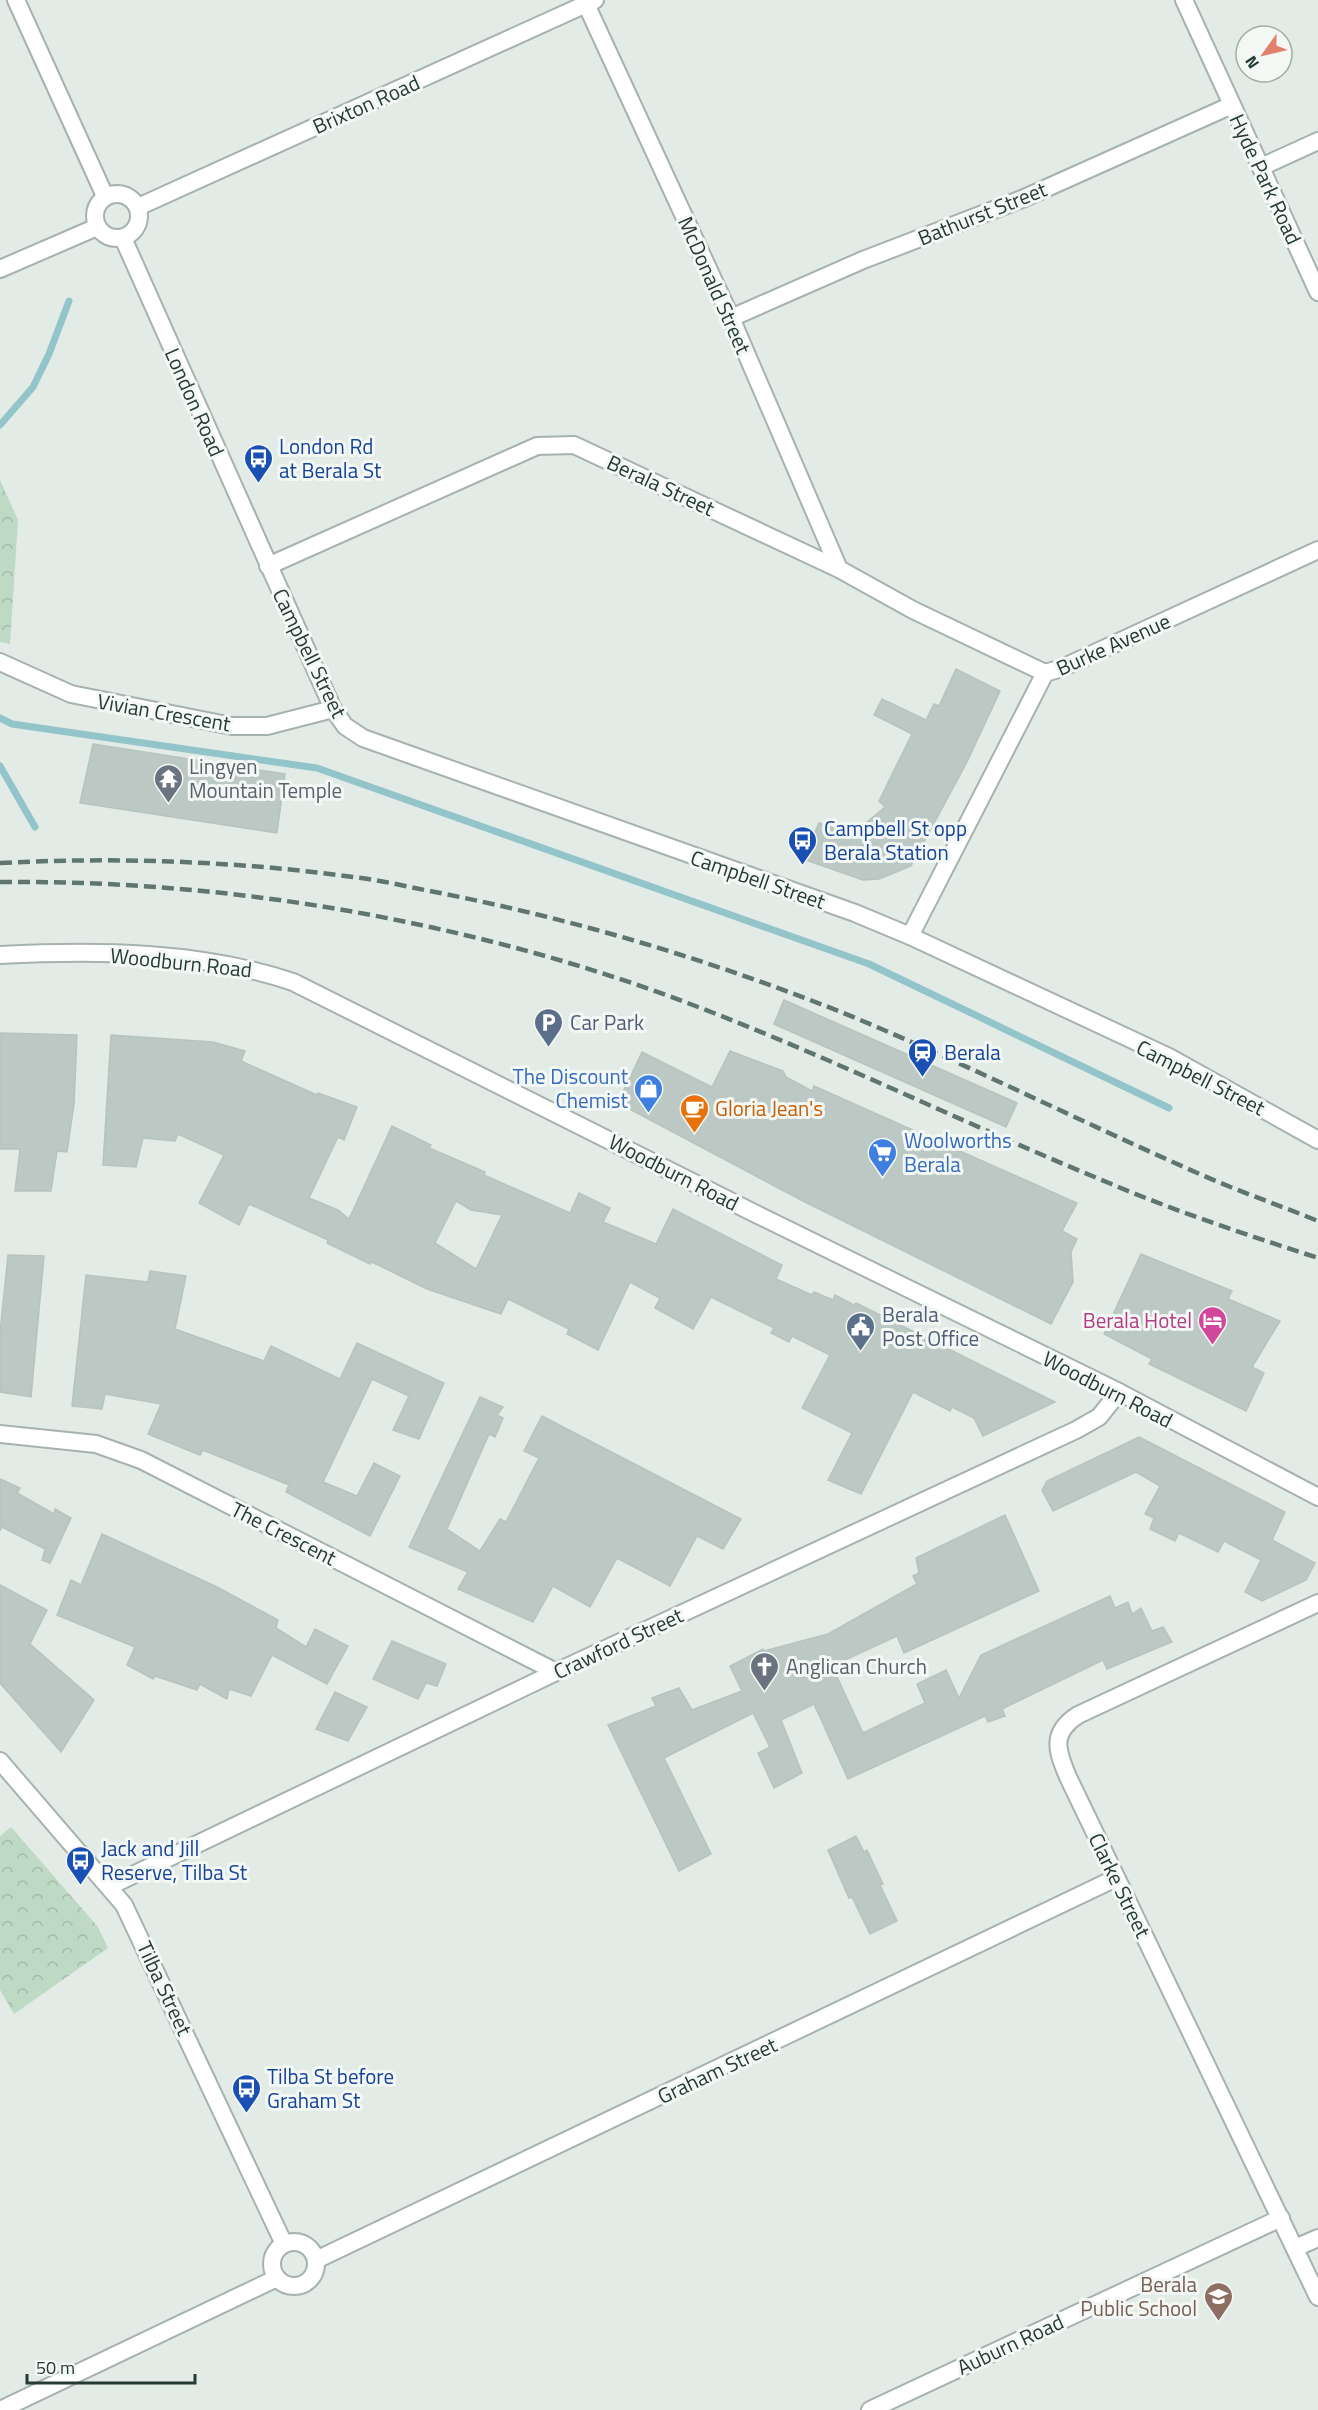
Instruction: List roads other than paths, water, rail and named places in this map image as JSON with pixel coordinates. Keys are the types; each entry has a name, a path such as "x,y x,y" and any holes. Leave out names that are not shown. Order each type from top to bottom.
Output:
{"street":[{"path":"16,0 105,196"},
{"name":"Hyde Park Road","path":"1184,0 1318,292"},
{"name":"Brixton Road","path":"138,207 591,2"},
{"name":"McDonald Street","path":"591,2 840,569"},
{"name":"Bathurst Street","path":"731,318 863,260 1022,199 1232,105"},
{"path":"1261,167 1318,141"},
{"path":"124,194 138,207 139,221 136,228 123,238 110,238 97,227 95,208 105,196 124,194"},
{"path":"0,269 97,227"},
{"name":"London Road","path":"123,238 268,566"},
{"name":"Berala Street","path":"268,566 537,447 574,445 840,569 913,610 1045,673"},
{"name":"Burke Avenue","path":"910,936 1045,673 1062,669 1318,550"},
{"name":"Campbell Street","path":"268,566 333,709 345,726 363,738 855,914 910,936 1169,1057 1318,1140"},
{"name":"Vivian Crescent","path":"0,662 71,694 232,726 267,726 333,709"},
{"name":"Woodburn Road","path":"0,955 110,953 196,960 254,969 293,982 758,1215 1119,1392 1318,1497"},
{"name":"Crawford Street","path":"110,1886 556,1672 1076,1430 1099,1418 1119,1392"},
{"name":"The Crescent","path":"0,1434 96,1444 141,1460 556,1672"},
{"name":"Clarke Street","path":"1318,1603 1067,1722 1060,1733 1059,1755 1318,2297"},
{"name":"Tilba Street","path":"0,1761 110,1886 136,1926 284,2244"},
{"name":"Graham Street","path":"316,2260 1116,1878"},
{"name":"Auburn Road","path":"870,2410 1281,2218"},
{"path":"1295,2248 1318,2238"},
{"path":"292,2241 308,2246 316,2260 313,2276 300,2286 284,2284 273,2272 273,2256 284,2244 292,2241"},
{"path":"0,2410 277,2278"}],"waterway":[{"path":"0,425 33,387 49,354 69,301"},
{"path":"0,718 12,724 317,768 869,964 1169,1108"},
{"path":"0,766 35,827"}],"railway":[{"path":"0,863 88,860 265,867 363,878 487,903 590,928 692,958 841,1012 932,1051 1202,1175 1318,1221"},
{"path":"0,882 161,887 322,906 480,939 558,960 635,984 755,1030 1135,1194 1318,1258"}],"place":[{"name":"London Rd at Berala St","path":"258,484"},
{"name":"Lingyen Mountain Temple","path":"168,804"},
{"name":"Campbell St opp Berala Station","path":"803,866"},
{"name":"Car Park","path":"549,1048"},
{"name":"Berala","path":"923,1078"},
{"name":"The Discount Chemist","path":"649,1114"},
{"name":"Gloria Jean's","path":"694,1134"},
{"name":"Woolworths Berala","path":"883,1178"},
{"name":"Berala Hotel","path":"1213,1346"},
{"name":"Berala Post Office","path":"861,1352"},
{"name":"Anglican Church","path":"765,1692"},
{"name":"Jack and Jill Reserve, Tilba St","path":"80,1886"},
{"name":"Tilba St before Graham St","path":"246,2114"},
{"name":"Berala Public School","path":"1218,2322"}]}
